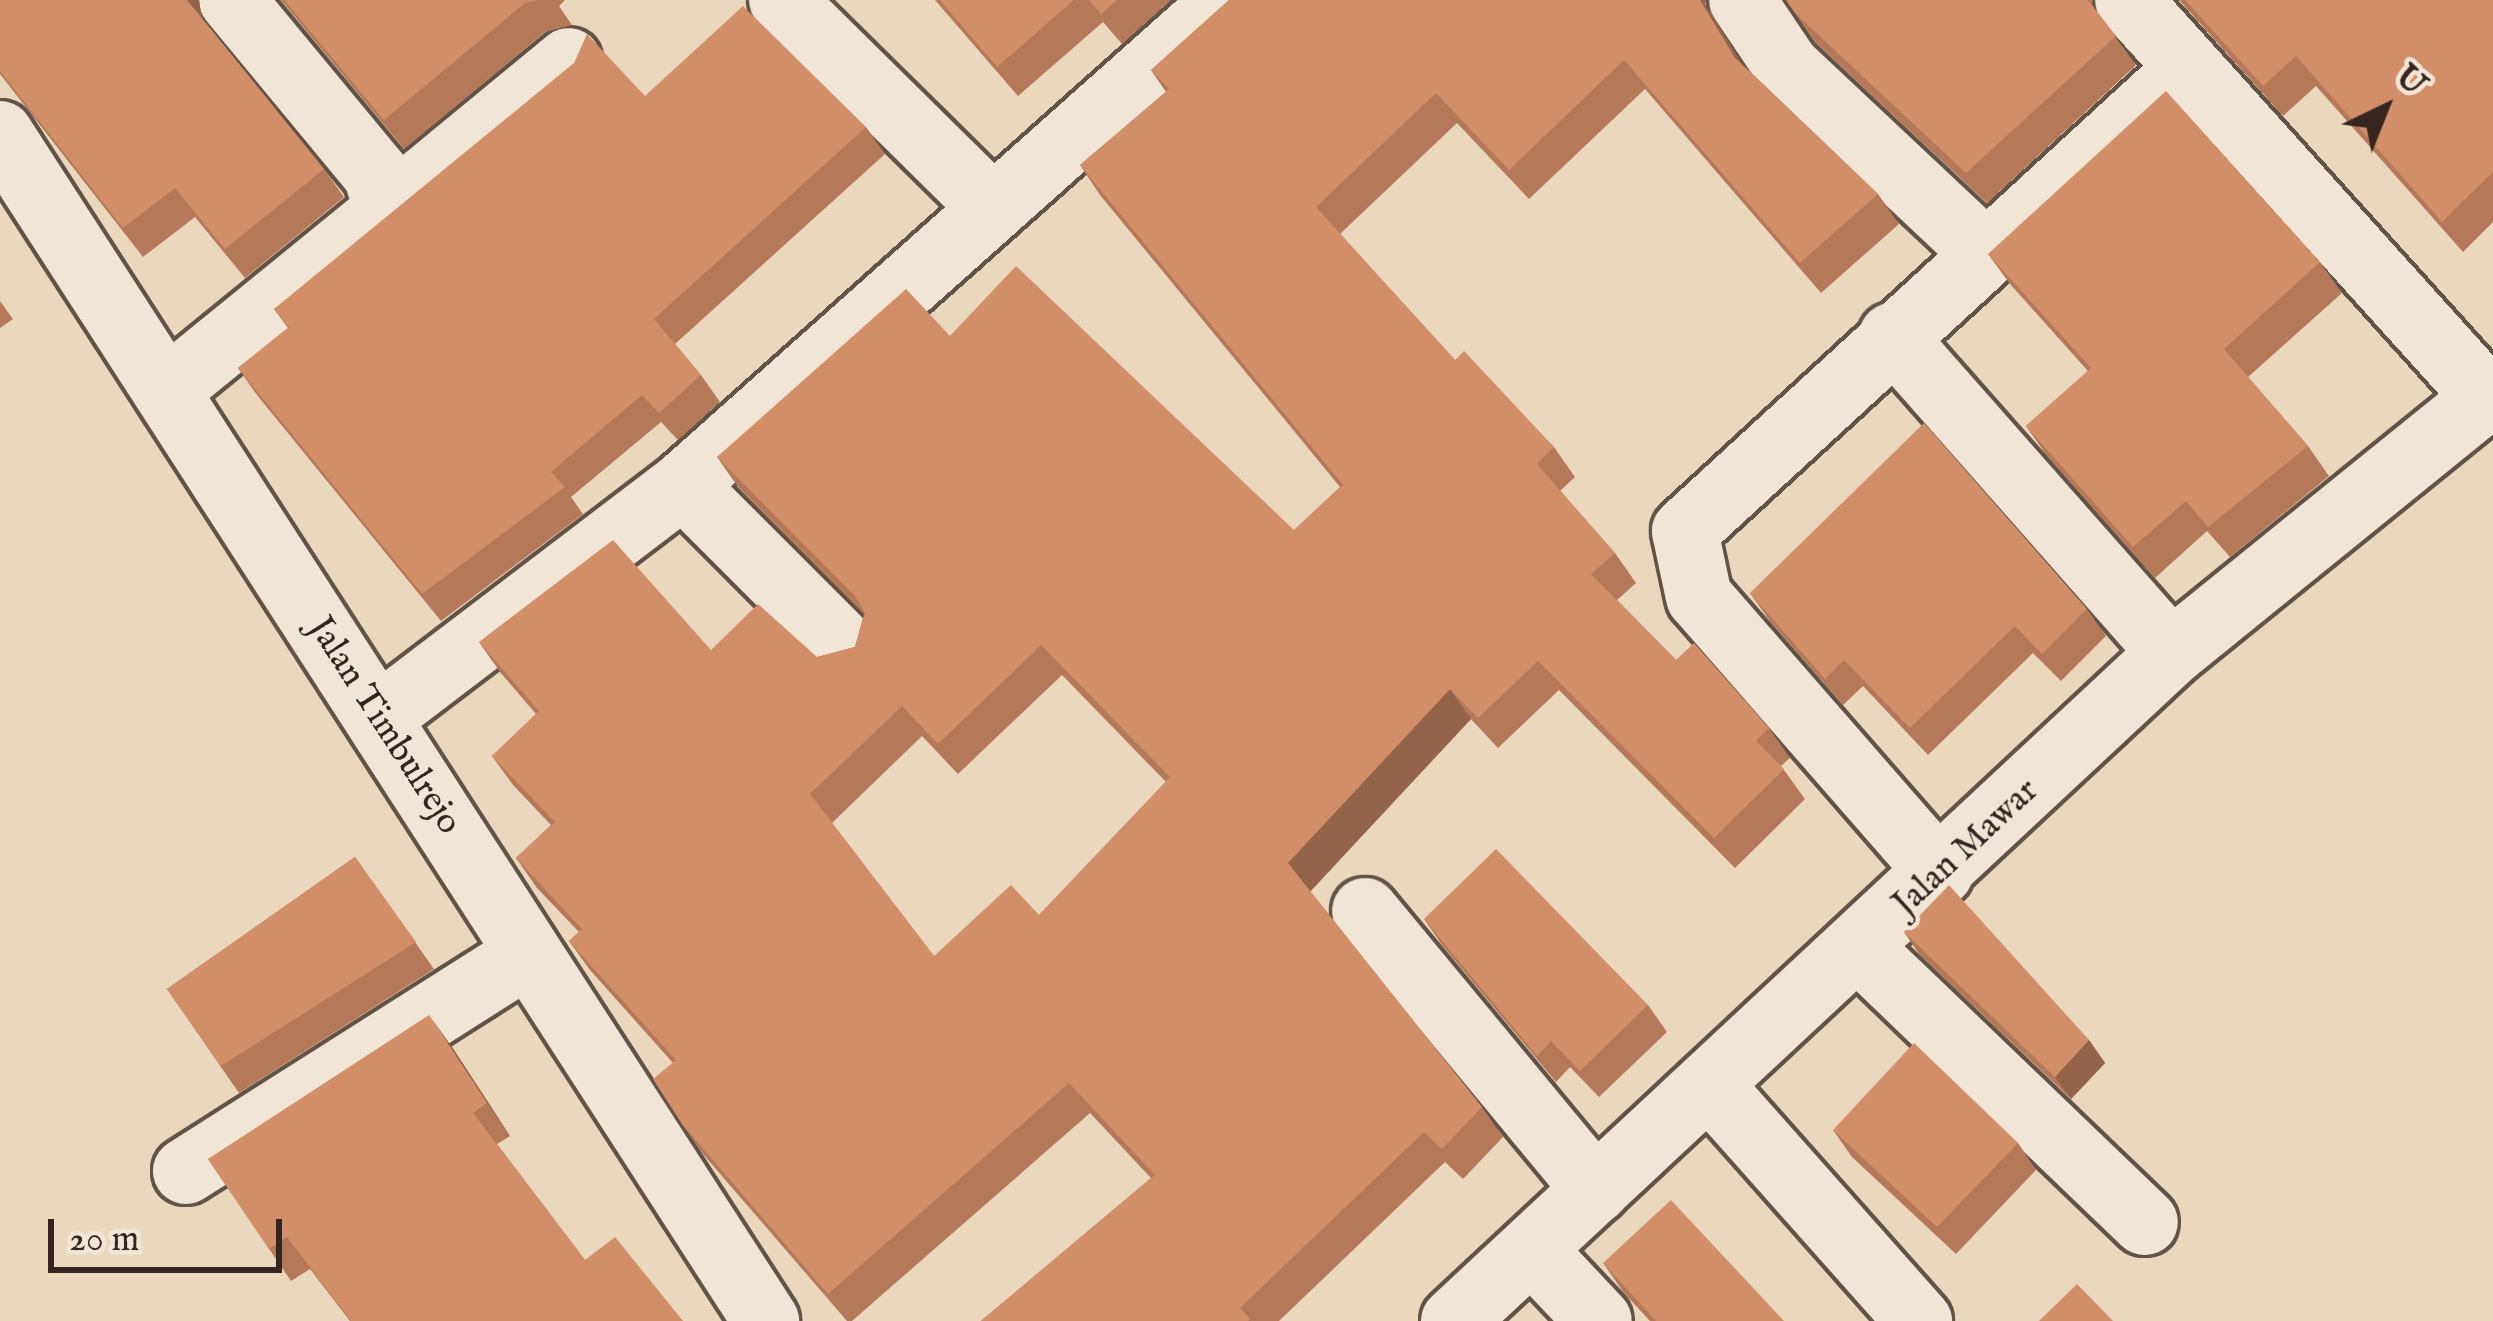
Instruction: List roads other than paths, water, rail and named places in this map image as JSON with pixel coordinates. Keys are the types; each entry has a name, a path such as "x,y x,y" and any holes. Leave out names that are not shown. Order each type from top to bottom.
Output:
{"street":[{"path":"232,0 376,174 388,211"},
{"path":"782,0 993,208"},
{"path":"380,716 683,485 1227,0"},
{"path":"1742,0 1787,67 1984,252"},
{"path":"2128,0 2490,395"},
{"path":"166,391 568,61"},
{"path":"1940,873 1699,597 1684,551 1691,514 2189,68"},
{"name":"Jalan Timbulrejo","path":"0,134 380,716 766,1321"},
{"path":"1892,336 2171,653"},
{"name":"Jalan Mawar","path":"1454,1321 1712,1088 2171,653 2490,395"},
{"path":"683,485 849,651"},
{"path":"1365,911 1596,1190"},
{"path":"1859,948 2145,1222"},
{"path":"186,1171 528,954"},
{"path":"1712,1088 1919,1321"},
{"path":"1534,1253 1599,1321"}]}
